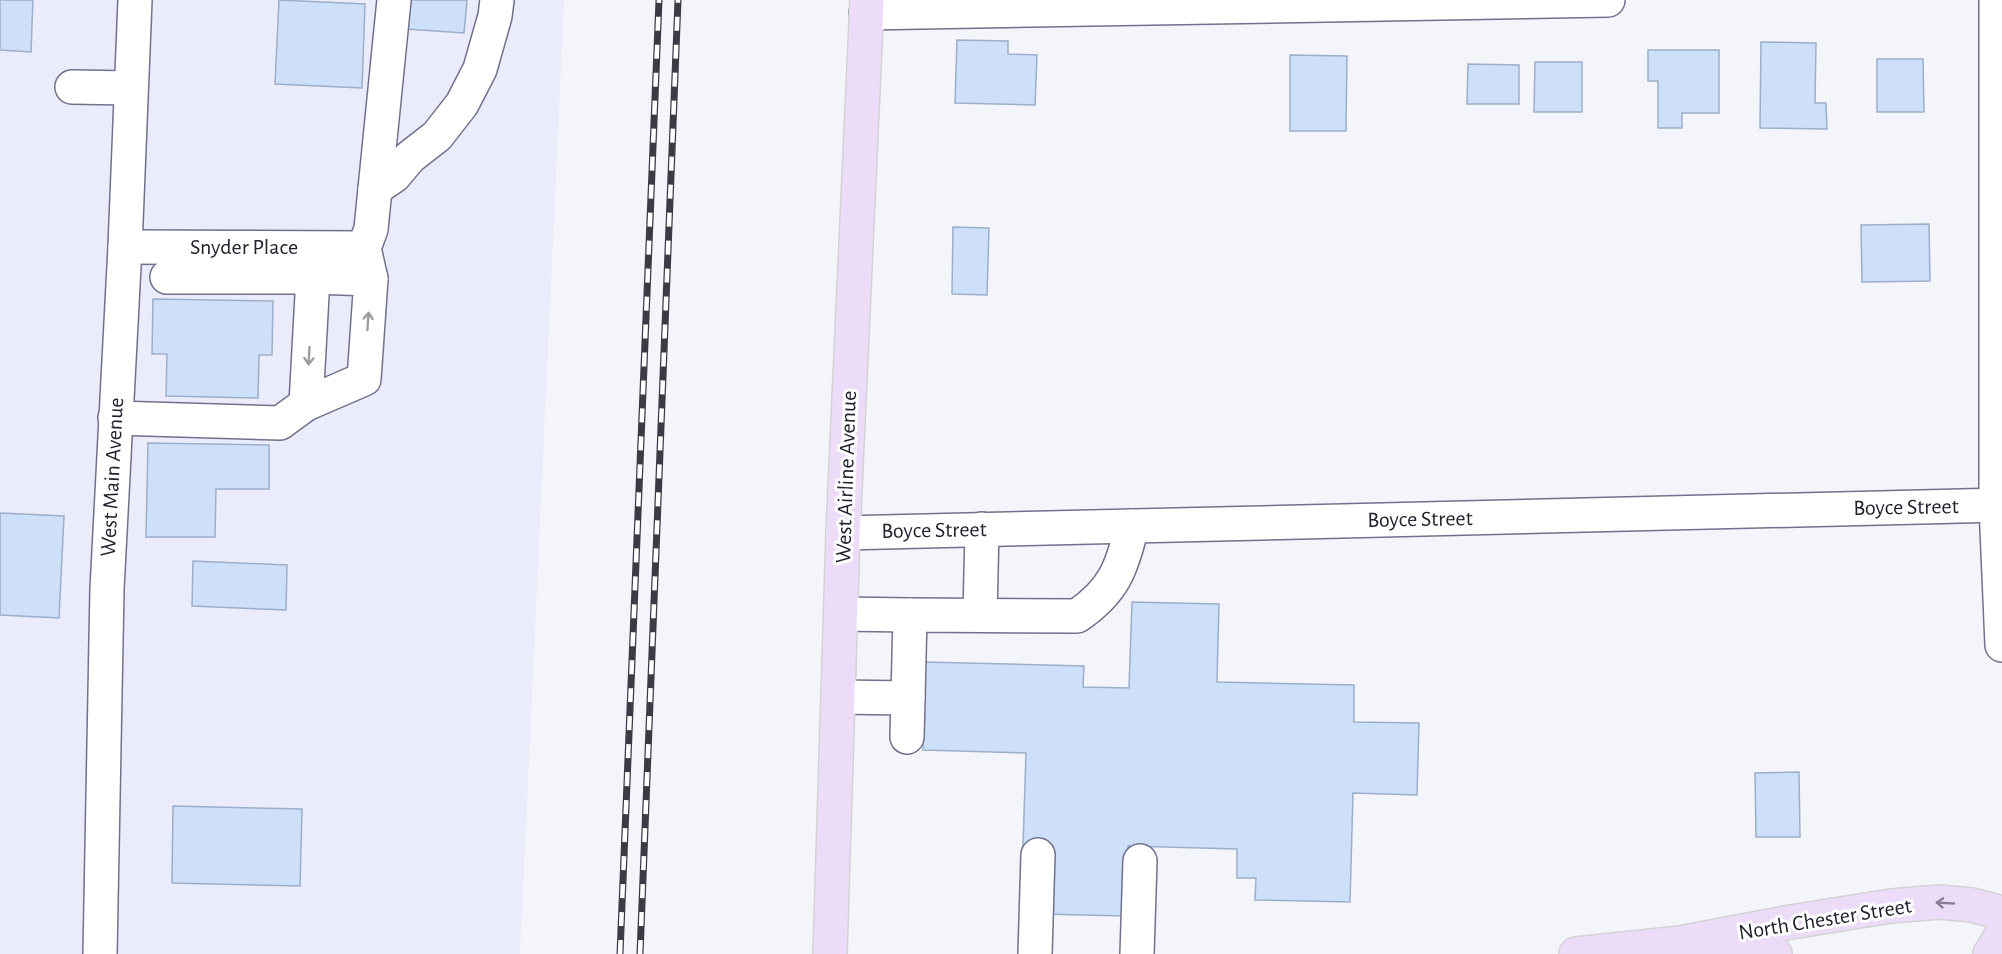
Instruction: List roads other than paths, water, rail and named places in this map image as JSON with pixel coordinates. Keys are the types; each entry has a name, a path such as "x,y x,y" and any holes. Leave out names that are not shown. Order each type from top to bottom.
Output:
{"main road":[{"name":"West Airline Avenue","path":"830,954 843,532 867,6"},
{"name":"North Chester Street","path":"1576,954 1680,943 1891,906 1940,902 2002,913"},
{"path":"1990,954 2002,934"},
{"path":"1680,943 1775,954"}],"street":[{"name":"West Main Avenue","path":"100,954 107,589 135,0"},
{"path":"115,418 280,423 306,404 364,380 371,279 364,248 371,229 394,0"},
{"path":"375,189 394,176 410,157 437,136 462,104 480,69 495,16 497,0"},
{"path":"867,6 1608,0"},
{"path":"1996,0 2002,645"},
{"path":"72,87 130,88"},
{"name":"Snyder Place","path":"125,247 364,248"},
{"path":"167,277 371,279"},
{"path":"306,404 313,277"},
{"name":"Boyce Street","path":"843,532 1999,505"},
{"path":"841,614 1077,616 1096,603 1112,584 1125,555 1132,526"},
{"path":"980,615 982,529"},
{"path":"907,737 910,615"},
{"path":"838,697 908,698"},
{"path":"1035,954 1038,855"},
{"path":"1137,954 1140,861"}],"railway":[{"path":"620,954 659,0"},
{"path":"640,954 678,0"}]}
